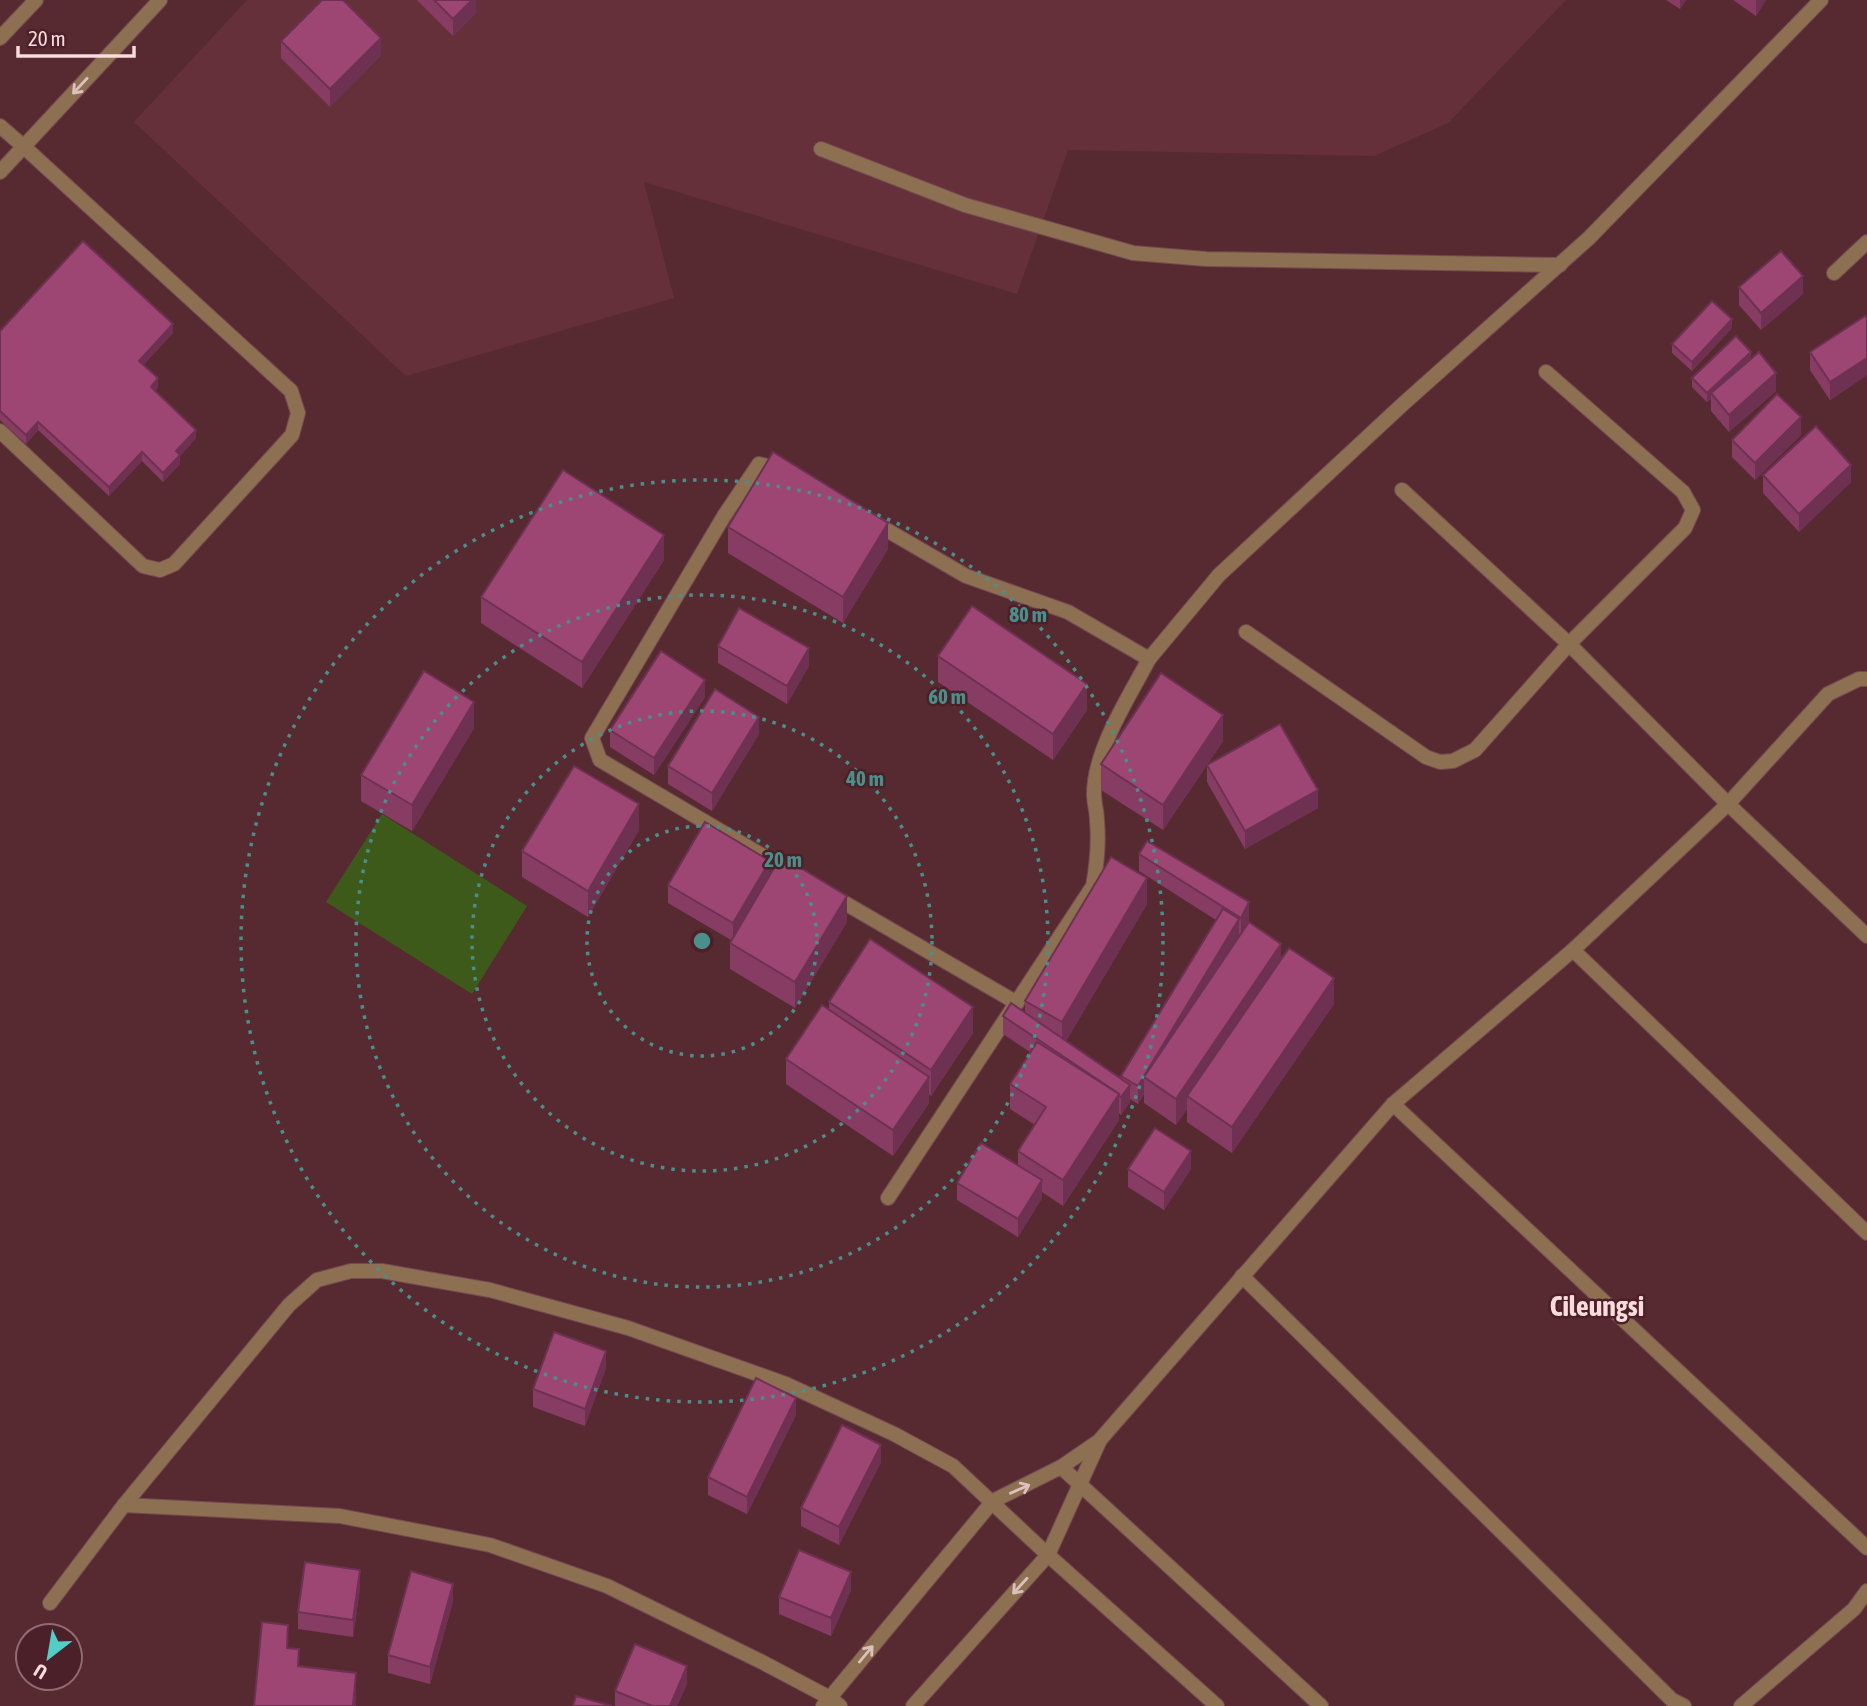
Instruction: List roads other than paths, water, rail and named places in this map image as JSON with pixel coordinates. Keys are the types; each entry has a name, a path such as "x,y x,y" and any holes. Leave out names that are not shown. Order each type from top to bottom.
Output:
{"street":[{"path":"0,38 36,0"},
{"path":"0,172 160,0"},
{"path":"888,1198 1093,886 1097,863 1094,793 1098,772 1110,732 1149,659 1219,575 1403,404 1589,238 1821,0"},
{"path":"0,126 291,391 298,414 292,435 174,564 160,570 144,566 0,431"},
{"path":"821,149 965,205 1133,253 1206,259 1559,265"},
{"path":"1835,273 1867,242"},
{"path":"1246,632 1426,757 1440,762 1465,757 1475,750 1569,644 1685,528 1693,510 1684,492 1546,372"},
{"path":"797,478 785,470 759,464 724,516 592,738 600,760 1017,1003"},
{"path":"1402,490 1569,644 1728,804 1867,936"},
{"path":"858,513 966,576 1068,612 1149,659"},
{"path":"124,1505 340,1516 490,1545 607,1586 831,1703 993,1501 1061,1467 1099,1441 1394,1104 1573,950 1728,804 1828,694 1859,679 1867,679"},
{"path":"1573,950 1867,1233"},
{"path":"1394,1104 1867,1548"},
{"path":"50,1603 124,1505 289,1306 317,1280 351,1271 382,1271 490,1290 628,1328 786,1384 894,1434 953,1466 1217,1706"},
{"path":"1242,1276 1672,1700 1684,1706"},
{"path":"913,1706 1048,1555 1099,1441"},
{"path":"1061,1467 1321,1706"},
{"path":"1741,1706 1854,1609 1867,1591"}],"district":[{"name":"Cileungsi","path":"1597,1306"}]}
